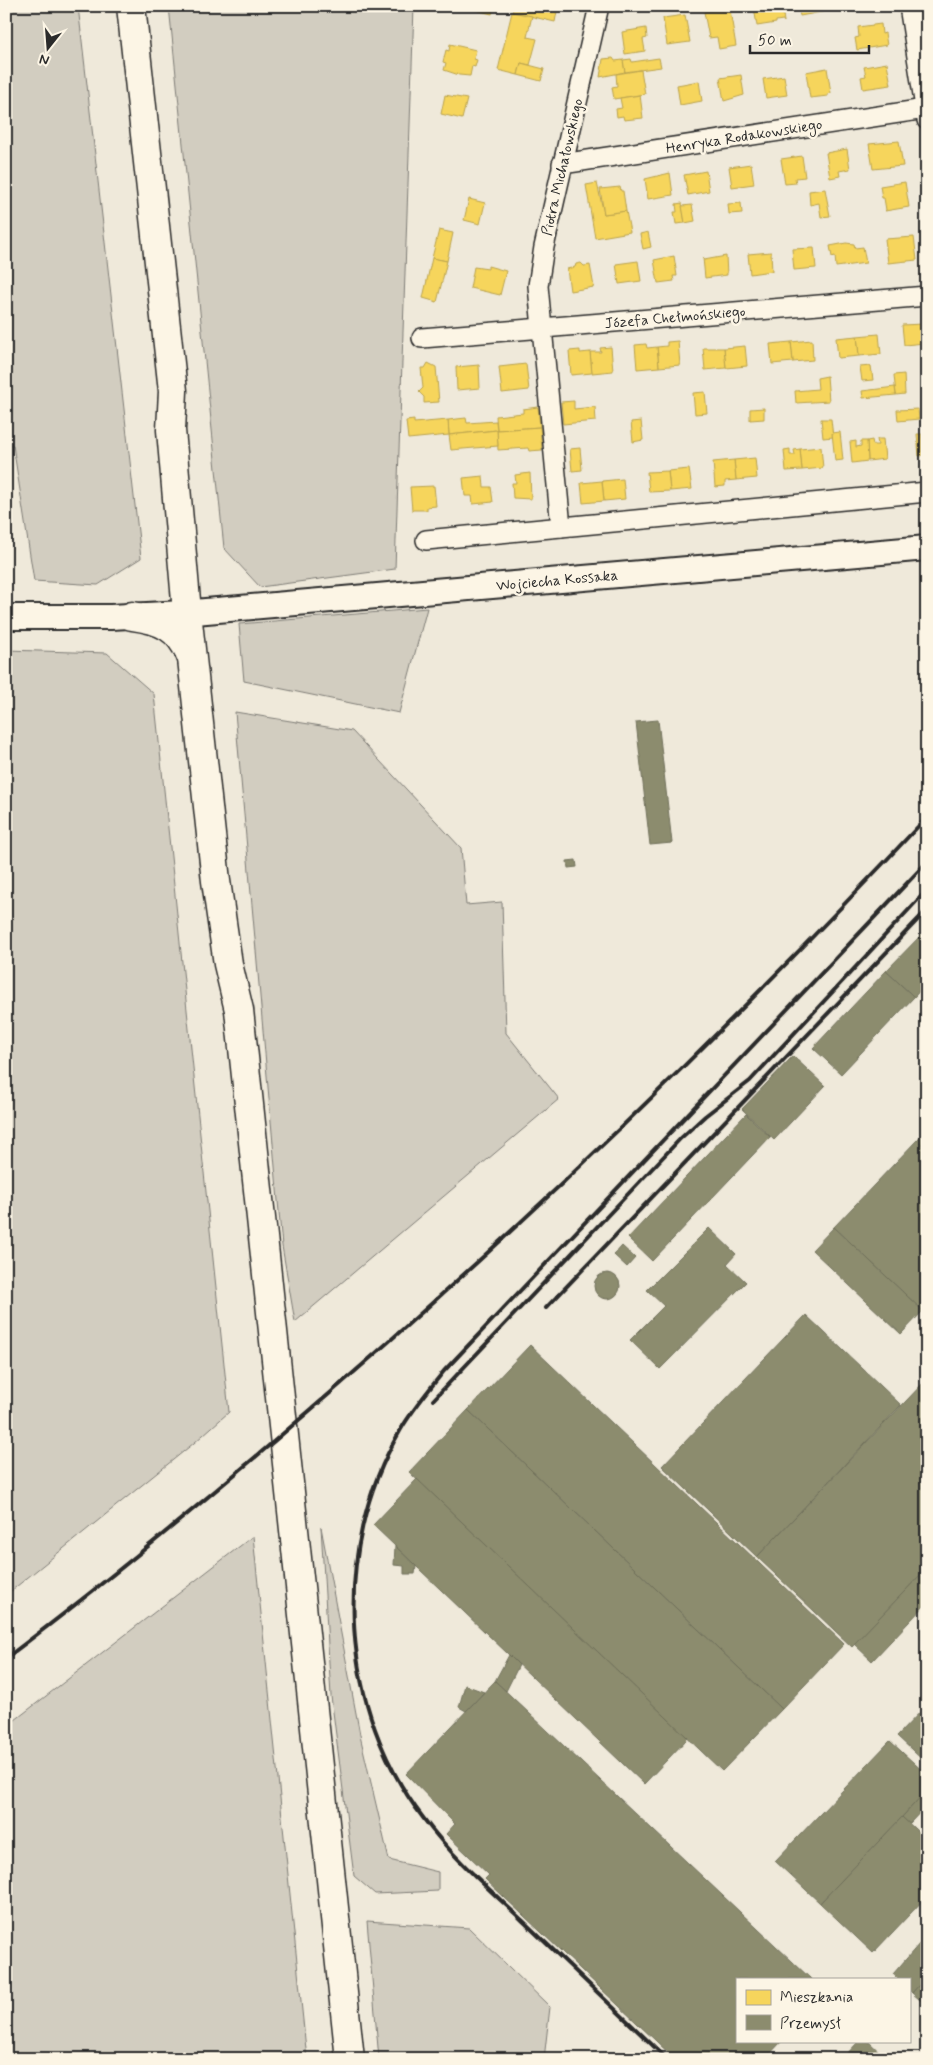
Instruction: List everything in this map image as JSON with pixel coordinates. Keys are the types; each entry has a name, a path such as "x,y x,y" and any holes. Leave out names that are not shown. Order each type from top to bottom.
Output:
{"highway":[{"path":"131,6 173,391 183,430 196,612 240,955 239,1010 350,2059"},
{"path":"173,391 171,430 184,580 196,612 192,659 216,881 228,964 239,1010"},
{"path":"140,616 158,613 173,604 179,596 184,580"},
{"path":"140,616 161,622 173,629 182,639 192,659"}],"street":[{"name":"Piotra Michałowskiego","path":"561,528 541,328 539,276 562,164 599,6"},
{"name":"Henryka Rodakowskiego","path":"562,164 926,114 909,6"},
{"name":"Józefa Chełmońskiego","path":"422,338 927,296"},
{"path":"426,540 927,492"},
{"name":"Wojciecha Kossaka","path":"6,618 140,616 196,612 927,548"}],"shaded area":[{"path":"6,6 78,6 141,558 98,585 34,581 13,445 6,445"},
{"path":"169,6 414,6 395,569 260,587 224,548"},
{"path":"427,608 399,713 244,681 239,624"},
{"path":"6,650 107,653 154,694 229,1412 194,1443 6,1595"},
{"path":"235,712 352,731 461,848 466,905 502,902 506,1033 559,1099 295,1322 282,1246"},
{"path":"321,1527 361,1740 389,1860 438,1872 438,1891 375,1894 354,1876 331,1696"},
{"path":"253,1536 307,2059 6,2059 6,1727"},
{"path":"367,1921 469,1928 550,2007 544,2059 379,2059"}],"building: Mieszkania":[{"path":"459,6 494,6 492,14"},
{"path":"514,6 558,6 555,22 512,12"},
{"path":"782,6 784,22 783,20 776,21 776,23 757,26 754,7"},
{"path":"798,6 826,6 827,11 800,16"},
{"path":"721,9 721,11 730,10 736,46 719,49 717,37 709,38 704,12"},
{"path":"512,12 532,16 527,37 537,39 530,65 521,63 518,75 498,70"},
{"path":"685,15 690,42 667,45 663,18"},
{"path":"881,24 882,34 885,33 887,45 857,50 855,38 859,37 858,27"},
{"path":"646,28 647,38 643,39 645,51 625,54 622,32"},
{"path":"450,44 476,50 474,59 477,60 475,67 472,66 470,76 444,70 446,63 443,62 446,50 449,51"},
{"path":"613,58 615,61 623,60 625,72 600,77 603,59"},
{"path":"659,58 661,67 625,72 623,60 631,59 632,62"},
{"path":"521,63 544,69 541,81 518,75"},
{"path":"887,63 891,85 863,89 861,77 866,76 864,67"},
{"path":"827,68 831,93 828,96 810,98 806,72"},
{"path":"641,70 645,94 614,99 612,87 617,86 616,74"},
{"path":"741,75 744,95 724,101 720,78"},
{"path":"784,76 787,95 766,98 763,79"},
{"path":"699,81 702,101 680,105 677,85"},
{"path":"445,95 467,99 462,119 441,114"},
{"path":"640,95 643,118 624,120 623,116 617,117 616,109 622,108 620,98"},
{"path":"899,141 903,166 873,169 869,144"},
{"path":"847,149 850,169 839,171 840,176 830,178 826,153"},
{"path":"802,156 805,177 795,178 796,183 785,184 781,159"},
{"path":"751,164 754,184 732,187 729,167"},
{"path":"706,171 709,191 688,195 684,175"},
{"path":"670,173 673,195 648,199 645,179"},
{"path":"905,182 909,207 885,211 884,198 882,198 880,186"},
{"path":"597,183 604,214 626,211 630,232 595,238 586,185"},
{"path":"620,187 621,191 623,191 626,211 604,214 600,189"},
{"path":"825,189 830,216 821,217 819,203 810,205 809,191"},
{"path":"469,199 485,203 480,224 464,220"},
{"path":"682,203 685,223 676,224 674,212 677,212 676,204"},
{"path":"741,203 742,213 729,214 728,204"},
{"path":"692,205 695,221 685,223 682,206"},
{"path":"439,230 453,233 447,261 432,258"},
{"path":"648,232 651,247 643,249 640,234"},
{"path":"914,237 917,260 888,263 885,239"},
{"path":"846,243 854,244 855,248 863,247 866,263 836,267 835,256 832,257 830,246"},
{"path":"814,248 816,268 794,270 792,249"},
{"path":"771,252 772,272 750,274 748,254"},
{"path":"674,256 677,276 673,276 674,281 658,283 654,260"},
{"path":"726,256 727,275 705,278 703,258 704,260"},
{"path":"432,258 447,261 437,302 423,298"},
{"path":"638,261 641,281 619,284 616,264"},
{"path":"581,263 584,266 590,265 594,287 570,291 567,269"},
{"path":"488,266 506,271 500,295 470,288 474,267 488,269"},
{"path":"927,323 927,356 926,356 923,324"},
{"path":"923,324 925,343 904,345 902,325"},
{"path":"879,334 881,354 859,356 857,336"},
{"path":"857,336 859,356 838,358 836,338"},
{"path":"812,340 813,360 793,362 791,342"},
{"path":"678,341 680,365 659,367 657,347 667,346 667,342"},
{"path":"791,342 793,362 772,364 770,344"},
{"path":"646,344 647,348 657,347 659,367 637,369 635,345"},
{"path":"745,346 747,366 726,368 724,348"},
{"path":"611,347 613,371 592,373 590,352 601,352 600,348"},
{"path":"703,348 724,348 726,368 705,370"},
{"path":"580,350 580,353 590,352 592,373 571,375 569,351"},
{"path":"428,363 436,367 439,402 424,403 424,397 419,392 423,388 421,368 425,368"},
{"path":"526,364 529,390 502,393 499,367"},
{"path":"479,365 480,388 457,390 456,367"},
{"path":"871,366 873,380 862,381 860,367"},
{"path":"904,374 905,394 896,395 894,375"},
{"path":"827,376 829,401 796,403 795,391 818,389 817,378"},
{"path":"895,387 896,395 863,398 862,391"},
{"path":"705,392 707,413 695,414 693,393"},
{"path":"574,401 574,409 595,407 596,421 563,424 561,402"},
{"path":"538,407 540,427 497,430 496,416 523,413 523,409"},
{"path":"764,408 764,419 750,420 750,409"},
{"path":"918,409 919,419 898,421 897,410"},
{"path":"466,418 467,423 496,421 497,430 449,435 448,420"},
{"path":"821,419 831,419 833,437 823,438"},
{"path":"414,420 414,423 448,420 449,435 408,439 406,421"},
{"path":"641,421 643,440 633,442 631,422"},
{"path":"540,427 542,450 529,451 528,448 498,450 497,430"},
{"path":"497,430 498,446 451,450 449,435"},
{"path":"840,432 843,460 835,461 832,433"},
{"path":"917,434 922,434 923,440 927,439 927,455 919,456"},
{"path":"877,439 883,439 885,459 868,461 867,441 872,440 873,445 878,445"},
{"path":"856,441 856,447 861,446 861,441 867,441 868,461 852,463 850,442"},
{"path":"821,447 823,468 802,470 800,449"},
{"path":"580,448 582,470 572,471 570,449"},
{"path":"790,449 790,455 795,455 794,450 800,449 802,470 786,471 784,450"},
{"path":"755,458 757,478 736,480 734,460"},
{"path":"734,460 736,480 725,481 725,486 715,487 713,462"},
{"path":"689,469 692,489 670,491 668,471"},
{"path":"668,471 670,491 649,492 647,472"},
{"path":"530,473 531,499 513,498 512,483 516,483 515,475"},
{"path":"483,476 484,487 491,487 493,502 473,504 472,496 465,496 463,478"},
{"path":"623,479 625,499 604,501 602,481"},
{"path":"602,481 604,501 583,503 581,483"},
{"path":"434,486 436,506 427,507 427,510 412,510 410,487"}],"building: Przemysł":[{"path":"658,720 672,843 650,845 636,722"},
{"path":"576,860 577,867 568,868 567,861"},
{"path":"927,929 927,983 914,997 886,971"},
{"path":"886,971 914,997 841,1074 813,1048"},
{"path":"927,1014 927,1028 920,1022"},
{"path":"793,1056 825,1086 774,1140 742,1109"},
{"path":"746,1114 770,1137 652,1261 628,1238"},
{"path":"927,1129 927,1149 917,1140"},
{"path":"917,1140 927,1149 927,1315 834,1227"},
{"path":"834,1227 923,1311 901,1334 812,1250"},
{"path":"709,1228 736,1254 727,1264 746,1282 660,1369 630,1340 664,1306 647,1290"},
{"path":"622,1246 635,1258 627,1267 614,1255"},
{"path":"607,1273 616,1277 620,1286 616,1295 607,1299 598,1295 594,1286 598,1277"},
{"path":"806,1315 901,1405 757,1557 662,1466"},
{"path":"927,1344 927,1357 920,1351"},
{"path":"530,1345 844,1644 782,1709 468,1410"},
{"path":"927,1379 927,1568 852,1647 757,1557"},
{"path":"468,1410 782,1709 722,1771 409,1472"},
{"path":"417,1479 688,1738 644,1784 373,1525"},
{"path":"395,1546 416,1566 415,1574 404,1574 404,1566 394,1565"},
{"path":"927,1568 927,1603 872,1661 854,1644"},
{"path":"509,1655 519,1665 506,1691 495,1681"},
{"path":"495,1681 810,1978 736,1978 736,2042 781,2042 765,2059 675,2059 485,1879 489,1875 446,1834 455,1824 406,1774"},
{"path":"465,1685 484,1692 466,1711 459,1707"},
{"path":"927,1705 927,1764 897,1736"},
{"path":"890,1741 927,1775 927,1791 820,1903 775,1861"},
{"path":"926,1791 927,1805 909,1824 902,1817"},
{"path":"902,1817 927,1840 927,1896 873,1953 820,1903"},
{"path":"927,1935 927,1976 912,1993 910,1991 910,1978 897,1978 893,1974"},
{"path":"927,1976 927,2006 912,1993"},
{"path":"858,2042 869,2042 887,2059 842,2059"}],"railway":[{"path":"6,1658 212,1494 364,1364 448,1289 612,1136 692,1058 850,899 927,817"},
{"path":"667,2059 459,1860 424,1819 396,1776 375,1729 361,1680 354,1629 355,1577 362,1526 377,1477 400,1431 415,1408 444,1371 927,862"},
{"path":"433,1400 681,1138 705,1116 750,1081 927,890"},
{"path":"546,1308 927,910"}]}
